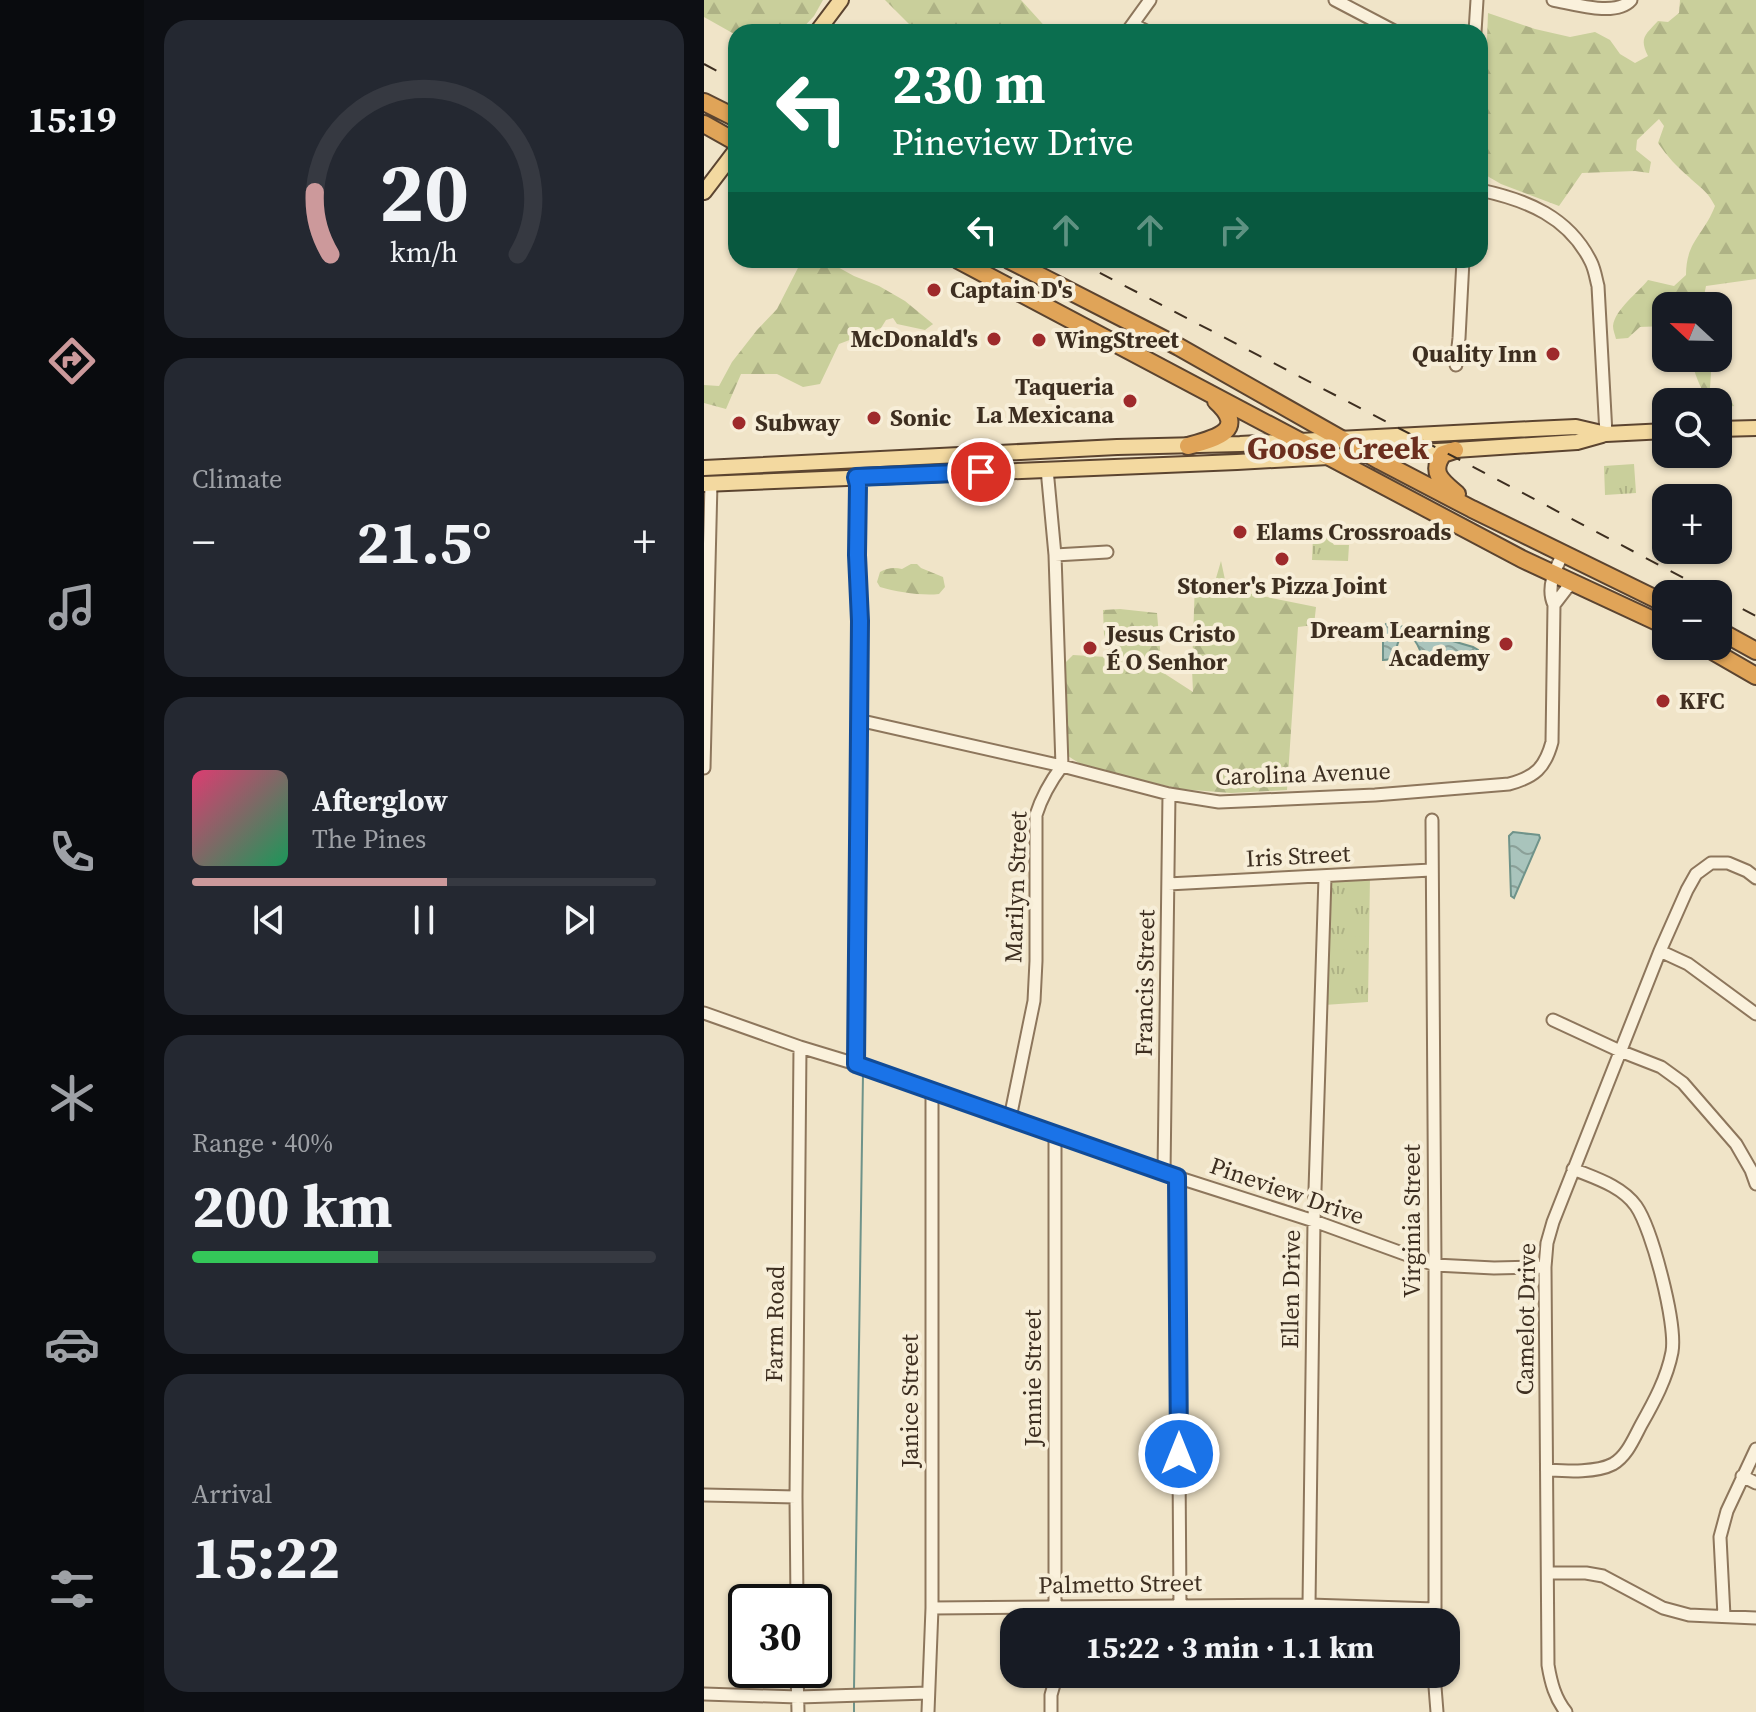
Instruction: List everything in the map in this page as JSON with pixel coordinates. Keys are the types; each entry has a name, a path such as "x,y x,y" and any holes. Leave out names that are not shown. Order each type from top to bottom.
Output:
{"highway":[{"path":"704,102 728,114"},
{"path":"704,124 728,138"},
{"path":"973,268 1553,573 1652,619"},
{"path":"1025,268 1179,347 1368,455 1652,597"},
{"path":"1188,446 1216,439 1224,433 1230,421 1220,405 1199,387"},
{"path":"1455,450 1440,457 1438,473 1442,481 1472,509"},
{"path":"1732,638 1756,651"},
{"path":"1728,660 1756,676"}],"main road":[{"path":"823,24 841,0"},
{"path":"704,192 728,160"},
{"path":"704,468 1576,427 1606,434"},
{"path":"1732,429 1756,428"},
{"path":"707,484 1368,455 1577,442 1606,434 1652,432"},
{"path":"856,477 865,469 887,466 896,462 897,458"},
{"path":"707,484 715,476 753,466"}],"street":[{"path":"1133,24 1150,0"},
{"path":"1335,0 1381,24"},
{"path":"1476,24 1477,0"},
{"path":"1553,0 1617,10 1631,0"},
{"path":"1488,192 1547,212 1566,227 1592,263 1598,286 1606,434"},
{"path":"1456,365 1463,268"},
{"path":"1047,469 1055,555 1062,766"},
{"path":"856,477 860,621 856,1064"},
{"path":"704,768 707,484"},
{"path":"1055,555 1107,552"},
{"name":"Carolina Avenue","path":"858,720 1062,766 1169,794 1219,802 1375,795 1509,784 1528,778 1541,768 1552,742 1554,605 1551,599 1553,573 1563,554"},
{"path":"1554,605 1574,583"},
{"name":"Marilyn Street","path":"1010,1118 1034,1001 1036,815 1040,800 1062,766"},
{"name":"Francis Street","path":"1164,1173 1169,794"},
{"name":"Virginia Street","path":"1432,820 1435,1608"},
{"name":"Camelot Drive","path":"1566,1712 1550,1682 1548,1665 1547,1243 1573,1169 1660,951 1696,874 1711,863 1728,863 1756,878"},
{"name":"Iris Street","path":"1168,884 1431,870"},
{"name":"Ellen Drive","path":"1309,1605 1314,1221 1325,877"},
{"path":"1660,951 1696,970 1756,1014"},
{"name":"Pineview Drive","path":"704,1013 1435,1265 1545,1267"},
{"path":"1553,1020 1661,1067 1683,1083 1736,1144 1756,1184"},
{"name":"Farm Road","path":"797,1584 800,1047"},
{"name":"Janice Street","path":"928,1712 932,1608 932,1090"},
{"name":"Jennie Street","path":"1055,1134 1055,1607"},
{"path":"1547,1470 1585,1471 1613,1464 1627,1451 1664,1380 1673,1350 1668,1304 1645,1222 1634,1203 1622,1192 1573,1169"},
{"path":"1177,1177 1180,1606"},
{"path":"1724,1616 1720,1537 1727,1511 1756,1449"},
{"path":"1742,1476 1756,1483"},
{"path":"704,1495 796,1497"},
{"path":"1548,1573 1603,1576 1663,1608 1689,1615 1756,1618"},
{"name":"Palmetto Street","path":"932,1608 1309,1605 1404,1608"},
{"path":"798,1688 798,1712"},
{"path":"1051,1712 1053,1688"},
{"path":"1435,1688 1437,1712"},
{"path":"704,1694 798,1697 928,1693"}],"green space":[{"path":"704,0 823,0 806,24 728,24 728,30 704,17"},
{"path":"885,0 1021,0 1043,24 909,24"},
{"path":"1680,0 1756,0 1756,279 1706,286 1705,292 1652,292 1652,327 1640,327 1628,338 1616,339 1613,326 1618,313 1648,280 1674,286 1686,275 1692,246 1715,206 1658,143 1664,126 1659,119 1637,140 1636,150 1651,162 1649,173 1582,173 1559,206 1488,176 1488,13 1570,37 1595,32 1610,40 1620,54 1635,63 1648,56 1644,45 1647,33 1658,21 1668,22 1679,13"},
{"path":"798,268 840,268 905,301 933,324 925,330 897,324 893,318 886,320 881,328 839,344 820,384 803,387 777,374 741,374 726,409 704,403 704,385 719,386 732,362 777,309"},
{"path":"1695,372 1711,372 1710,388 1702,388"},
{"path":"1634,464 1636,493 1605,495 1604,466"},
{"path":"1313,537 1329,537 1334,545 1349,545 1348,561 1312,560"},
{"path":"1221,561 1227,589 1316,607 1314,625 1298,627 1287,790 1231,793 1180,789 1085,767 1065,754 1065,663 1073,655 1106,657 1109,649 1104,634 1103,610 1157,613 1162,672 1193,692 1195,581 1214,585"},
{"path":"911,564 943,577 945,587 939,594 932,594 880,587 877,582 880,572 891,568 902,569"},
{"path":"1370,877 1368,1002 1324,1005 1330,879"},
{"path":"1335,935 1365,937 1364,951 1334,949"}],"water":[{"path":"1391,623 1473,647 1478,650 1478,658 1429,659 1409,636 1399,640 1393,657 1383,660 1383,628"},
{"path":"1513,832 1539,835 1540,838 1514,898 1511,896 1509,836"}],"waterway":[{"path":"854,1689 863,1074"},
{"path":"854,1702 854,1712"}],"railway":[{"path":"704,64 728,77"},
{"path":"1090,268 1687,580"},
{"path":"1732,603 1756,616"}],"place":[{"name":"Captain D's","path":"934,290"},
{"name":"McDonald's","path":"994,339"},
{"name":"WingStreet","path":"1039,340"},
{"name":"Quality Inn","path":"1553,354"},
{"name":"Taqueria La Mexicana","path":"1130,401"},
{"name":"Sonic","path":"874,418"},
{"name":"Subway","path":"739,423"},
{"name":"Elams Crossroads","path":"1240,532"},
{"name":"Stoner's Pizza Joint","path":"1282,559"},
{"name":"Dream Learning Academy","path":"1506,644"},
{"name":"Jesus Cristo É O Senhor","path":"1090,648"},
{"name":"KFC","path":"1663,701"}],"district":[{"name":"Goose Creek","path":"1338,448"}],"route":[{"path":"981,472 856,477 860,621 856,1064 1177,1177 1179,1454"}]}
